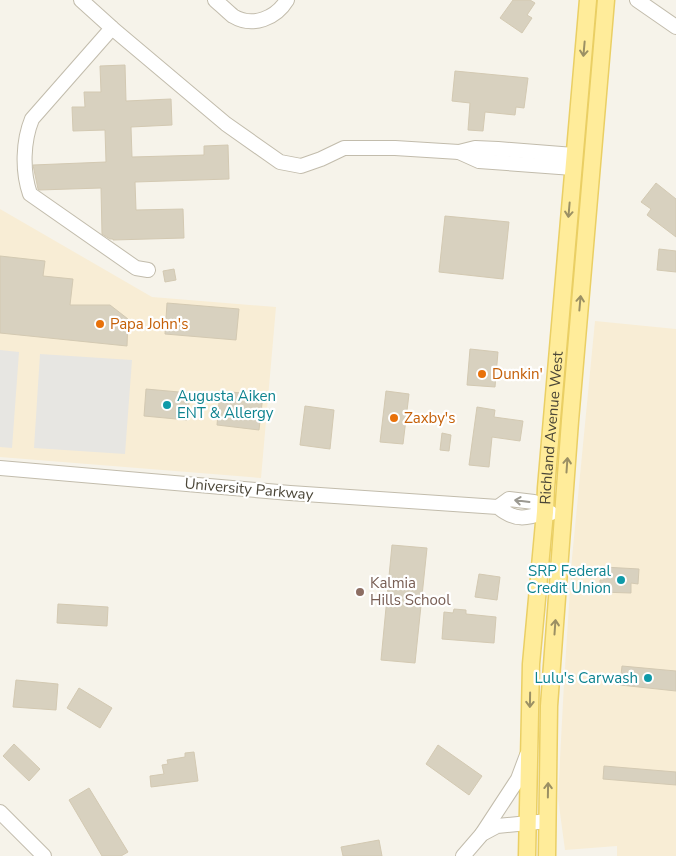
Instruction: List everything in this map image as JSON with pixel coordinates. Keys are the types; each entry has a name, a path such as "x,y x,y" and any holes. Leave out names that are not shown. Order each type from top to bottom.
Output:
{"main road":[{"name":"Richland Avenue West","path":"526,856 531,664 588,0"},
{"name":"Richland Avenue West","path":"548,856 549,706 570,421 606,0"}],"street":[{"path":"81,0 226,124 280,162 301,166 344,148 394,148 458,152 475,148 573,161"},
{"path":"215,0 232,15 247,21 255,21 272,16 278,12 287,0"},
{"path":"637,0 676,27"},
{"path":"112,28 32,119 26,133 26,180 30,194 136,268 148,270"},
{"name":"University Parkway","path":"0,468 290,493 498,507 509,499 534,502 545,512 563,516"},
{"path":"463,856 482,834 518,779 526,757 530,730"},
{"path":"0,812 44,856"},
{"path":"482,834 497,826 548,821"}],"shaded area":[{"path":"0,209 152,297 276,307 261,478 0,457"},
{"path":"595,321 676,329 676,856 617,856 617,846 565,850 558,798 564,683 572,558"},
{"path":"0,350 19,352 12,448 0,447"},
{"path":"40,354 132,360 125,454 34,448"}],"building":[{"path":"513,0 530,0 535,3 527,15 532,18 522,33 500,18"},
{"path":"125,65 126,101 171,99 172,125 131,127 132,157 204,155 204,146 228,145 229,179 135,182 136,210 183,209 184,238 110,239 102,234 101,188 38,189 33,165 106,162 105,130 73,131 72,107 85,107 84,92 101,92 100,66"},
{"path":"455,71 528,78 524,108 516,107 515,115 485,112 483,131 468,130 470,103 452,101"},
{"path":"656,183 676,199 676,237 647,215 651,209 641,202"},
{"path":"445,216 509,222 503,279 439,272"},
{"path":"659,249 676,251 676,272 657,270"},
{"path":"0,256 45,261 43,276 73,279 70,305 110,305 128,319 127,346 0,333"},
{"path":"174,269 176,280 165,282 163,271"},
{"path":"167,303 239,309 236,340 165,334"},
{"name":"Dunkin'","path":"470,349 498,352 495,387 467,385"},
{"name":"Augusta Aiken ENT & Allergy","path":"146,389 190,393 187,420 144,416"},
{"path":"220,391 263,395 259,430 217,425"},
{"name":"Zaxby's","path":"386,391 409,394 403,444 380,442"},
{"path":"305,406 334,410 330,449 300,445"},
{"path":"477,407 495,410 494,417 523,421 520,441 492,437 489,467 469,465"},
{"path":"442,433 451,435 449,451 440,450"},
{"path":"392,545 427,548 415,663 381,660"},
{"name":"SRP Federal Credit Union","path":"604,567 639,569 638,584 631,583 631,593 600,592 600,580 604,580"},
{"path":"479,574 500,577 497,600 475,597"},
{"path":"58,604 108,607 107,626 57,623"},
{"path":"454,609 466,610 466,614 496,617 494,643 442,639 444,612 453,613"},
{"name":"Lulu's Carwash","path":"622,666 676,671 676,691 620,685"},
{"path":"16,680 58,684 56,710 13,707"},
{"path":"79,688 112,708 100,728 67,708"},
{"path":"14,744 40,769 29,781 3,756"},
{"path":"438,745 482,776 469,795 426,764"},
{"path":"194,752 198,781 151,787 150,776 164,774 162,765 168,764 167,760 185,757 185,753"},
{"path":"604,766 676,772 676,785 603,779"},
{"path":"89,788 128,852 121,856 102,856 69,800"},
{"path":"379,840 382,856 343,856 341,847"}],"place":[{"name":"Papa John's","path":"100,324"},
{"name":"Dunkin'","path":"482,374"},
{"name":"Augusta Aiken ENT & Allergy","path":"167,405"},
{"name":"Zaxby's","path":"394,418"},
{"name":"SRP Federal Credit Union","path":"621,580"},
{"name":"Kalmia Hills School","path":"360,592"},
{"name":"Lulu's Carwash","path":"648,678"}]}
